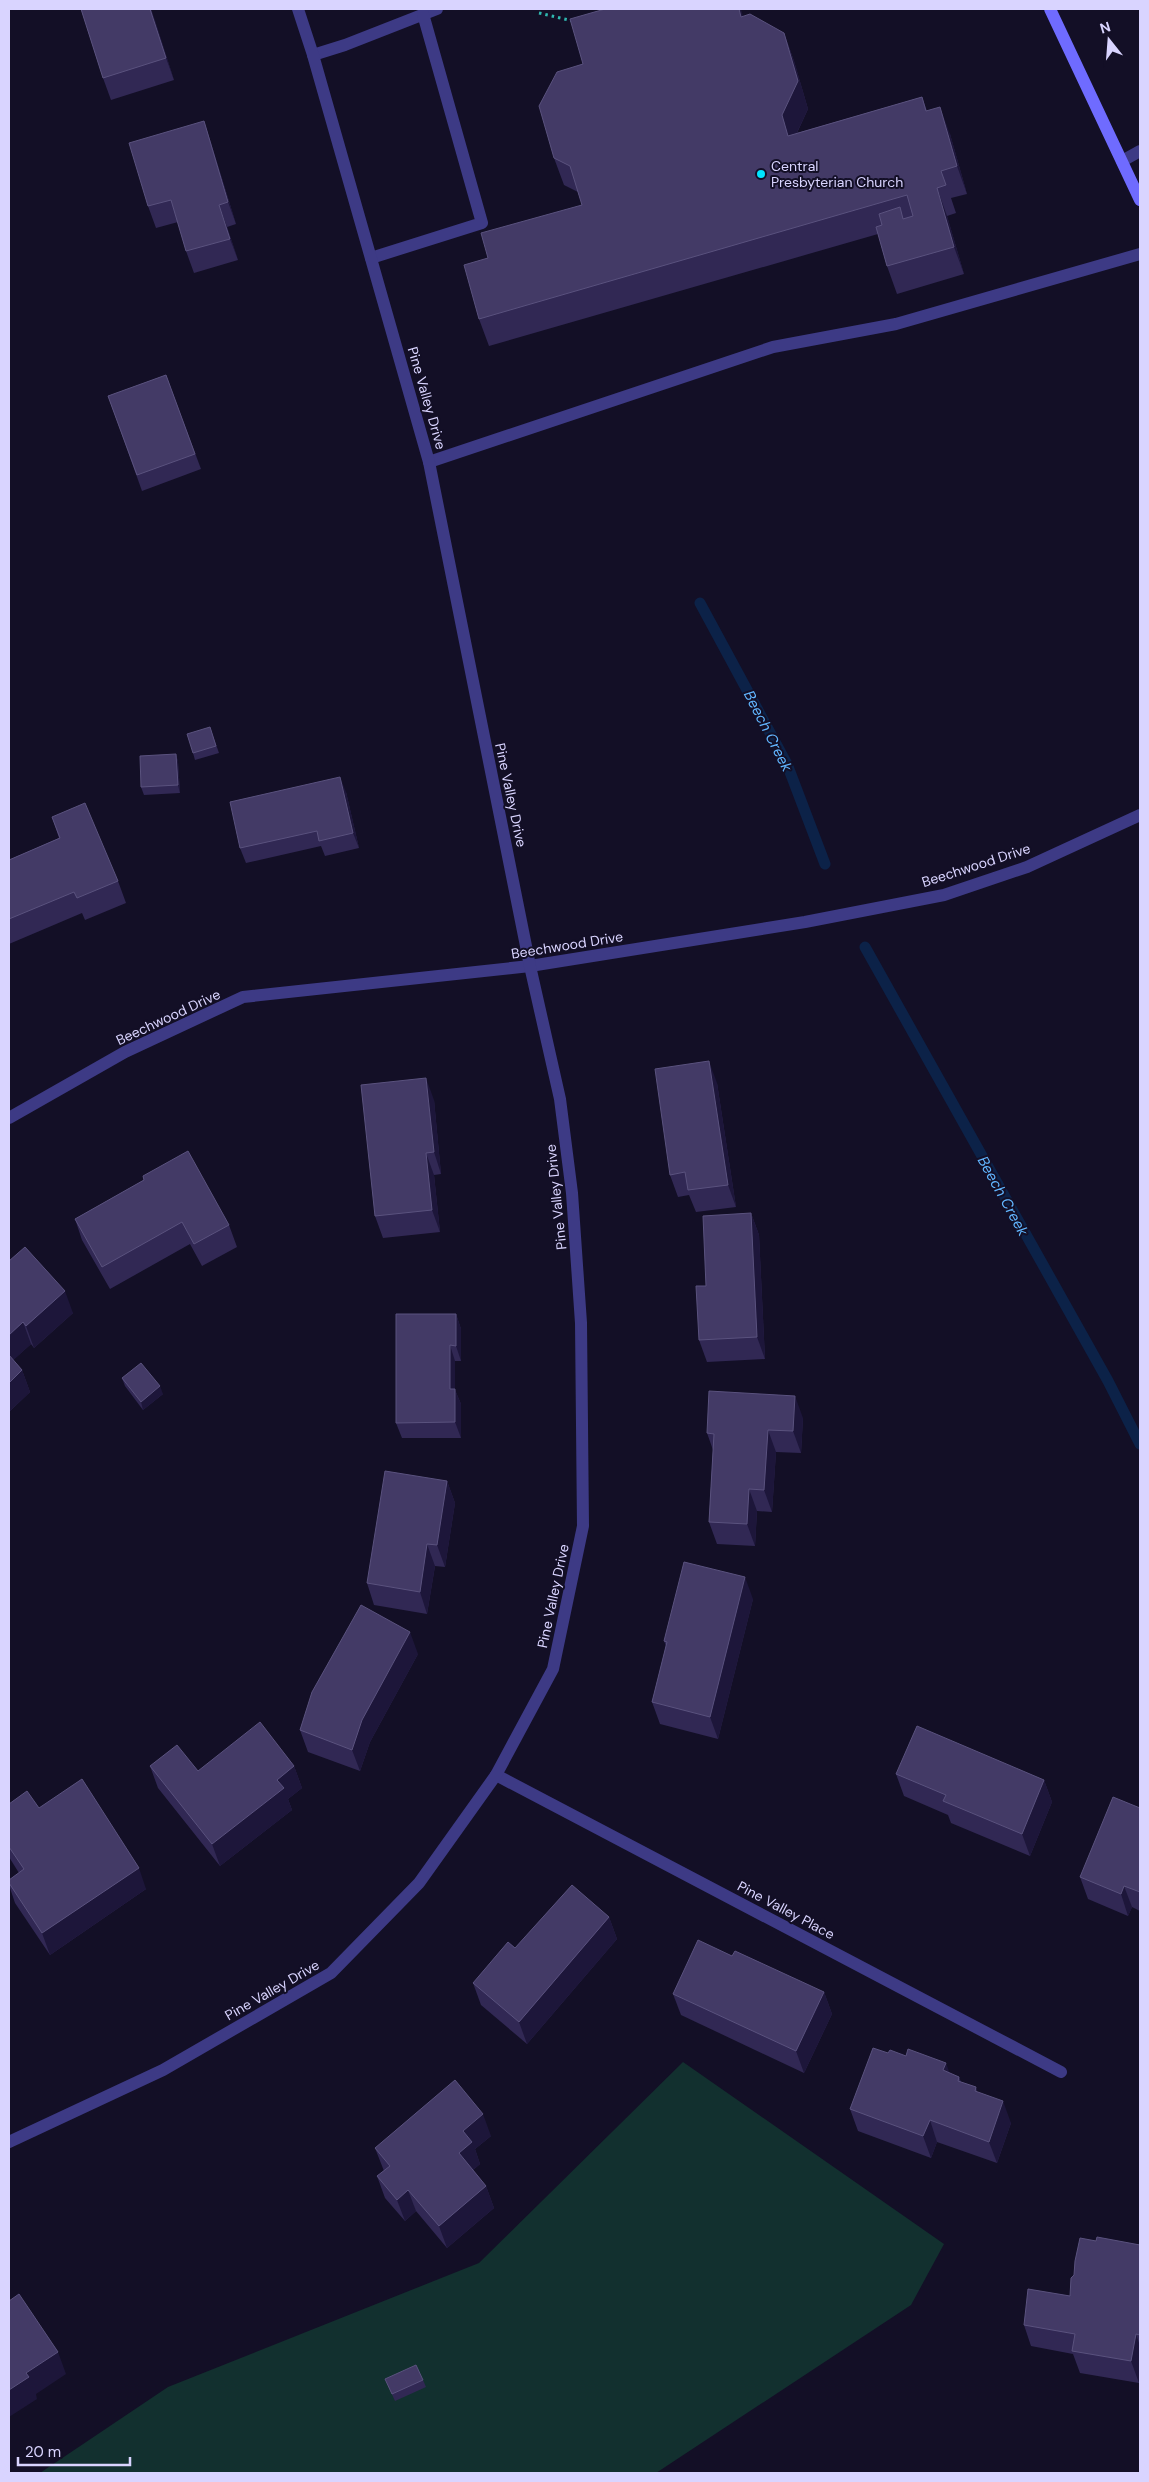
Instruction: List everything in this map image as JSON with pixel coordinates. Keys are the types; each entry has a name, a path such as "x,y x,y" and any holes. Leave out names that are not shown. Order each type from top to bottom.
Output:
{"main road":[{"path":"1050,9 1140,200"}],"street":[{"name":"Pine Valley Drive","path":"9,2142 163,2070 331,1973 419,1883 496,1775 554,1669 583,1526 581,1323 572,1194 560,1099 530,966 429,462 313,54 298,9"},
{"path":"313,54 345,45 437,9"},
{"path":"371,258 482,223 423,14"},
{"path":"1122,161 1140,151"},
{"path":"429,462 773,346 896,324 1140,254"},
{"name":"Beechwood Drive","path":"9,1118 125,1052 243,997 530,966 805,922 944,894 1027,866 1140,815"},
{"name":"Pine Valley Place","path":"496,1775 1061,2072"}],"path":[{"path":"539,13 583,23"}],"green space":[{"path":"683,2062 944,2244 911,2305 656,2473 40,2473 168,2387 479,2263"}],"building":[{"path":"81,9 150,9 166,58 103,78"},
{"name":"Central Presbyterian Church","path":"605,9 739,9 741,17 750,14 784,33 798,81 782,115 788,136 922,97 926,111 940,107 957,166 941,171 946,185 937,188 954,247 887,266 876,227 882,225 879,214 900,207 903,219 913,216 907,195 479,319 464,265 488,258 481,233 582,205 570,166 554,158 539,106 557,72 583,64 570,19"},
{"path":"204,121 228,202 219,205 230,239 186,251 171,200 148,206 129,143"},
{"path":"166,375 195,454 137,475 108,396"},
{"path":"210,727 216,746 193,753 187,734"},
{"path":"176,754 178,785 141,787 140,756"},
{"path":"340,777 353,833 319,841 317,831 240,848 230,802"},
{"path":"85,803 118,881 77,898 74,892 9,919 9,860 60,838 52,817"},
{"path":"709,1061 728,1185 688,1190 685,1172 670,1175 655,1069"},
{"path":"426,1078 434,1152 426,1153 432,1210 375,1216 361,1085"},
{"path":"188,1151 229,1225 194,1244 182,1222 102,1267 75,1219 144,1180 143,1176"},
{"path":"751,1213 757,1337 699,1340 696,1286 706,1286 703,1216"},
{"path":"25,1247 65,1291 26,1326 23,1322 9,1335 9,1261"},
{"path":"396,1314 456,1314 456,1346 450,1345 450,1389 455,1389 455,1422 396,1423"},
{"path":"9,1355 22,1370 9,1383"},
{"path":"141,1363 160,1386 141,1402 122,1378"},
{"path":"709,1391 795,1396 793,1431 768,1430 764,1490 749,1489 747,1524 709,1522 714,1434 707,1433"},
{"path":"385,1471 447,1481 437,1545 427,1544 420,1592 367,1583"},
{"path":"684,1562 745,1577 710,1717 652,1702 667,1642 664,1641"},
{"path":"361,1605 410,1632 362,1720 352,1750 300,1730 312,1692"},
{"path":"260,1722 294,1766 277,1780 284,1788 212,1844 150,1766 177,1745 198,1771"},
{"path":"917,1726 1044,1780 1022,1834 943,1801 946,1795 896,1774"},
{"path":"82,1779 139,1868 42,1933 9,1883 9,1880 24,1869 9,1847 9,1804 27,1791 39,1808"},
{"path":"1113,1797 1140,1808 1140,1892 1124,1886 1121,1894 1080,1877"},
{"path":"572,1885 609,1917 519,2022 473,1983 508,1942 515,1948"},
{"path":"698,1940 732,1956 735,1951 824,1992 796,2051 673,1994"},
{"path":"873,2048 888,2053 890,2050 906,2056 908,2049 946,2063 943,2070 959,2077 958,2081 976,2087 975,2091 1003,2101 989,2142 930,2120 923,2136 850,2109"},
{"path":"455,2080 483,2114 463,2131 472,2142 459,2153 486,2186 439,2226 408,2190 397,2200 377,2176 390,2166 375,2148"},
{"path":"1097,2237 1140,2245 1140,2335 1136,2334 1131,2361 1072,2351 1075,2334 1024,2325 1028,2289 1070,2296 1071,2278 1074,2275 1080,2238 1096,2241"},
{"path":"19,2294 58,2352 26,2373 29,2377 9,2390 9,2301"},
{"path":"416,2365 423,2380 392,2394 385,2379"}],"waterway":[{"name":"Beech Creek","path":"700,603 787,764 825,864"},
{"name":"Beech Creek","path":"865,947 1108,1381 1140,1444"}],"place":[{"name":"Central Presbyterian Church","path":"761,174"}]}
